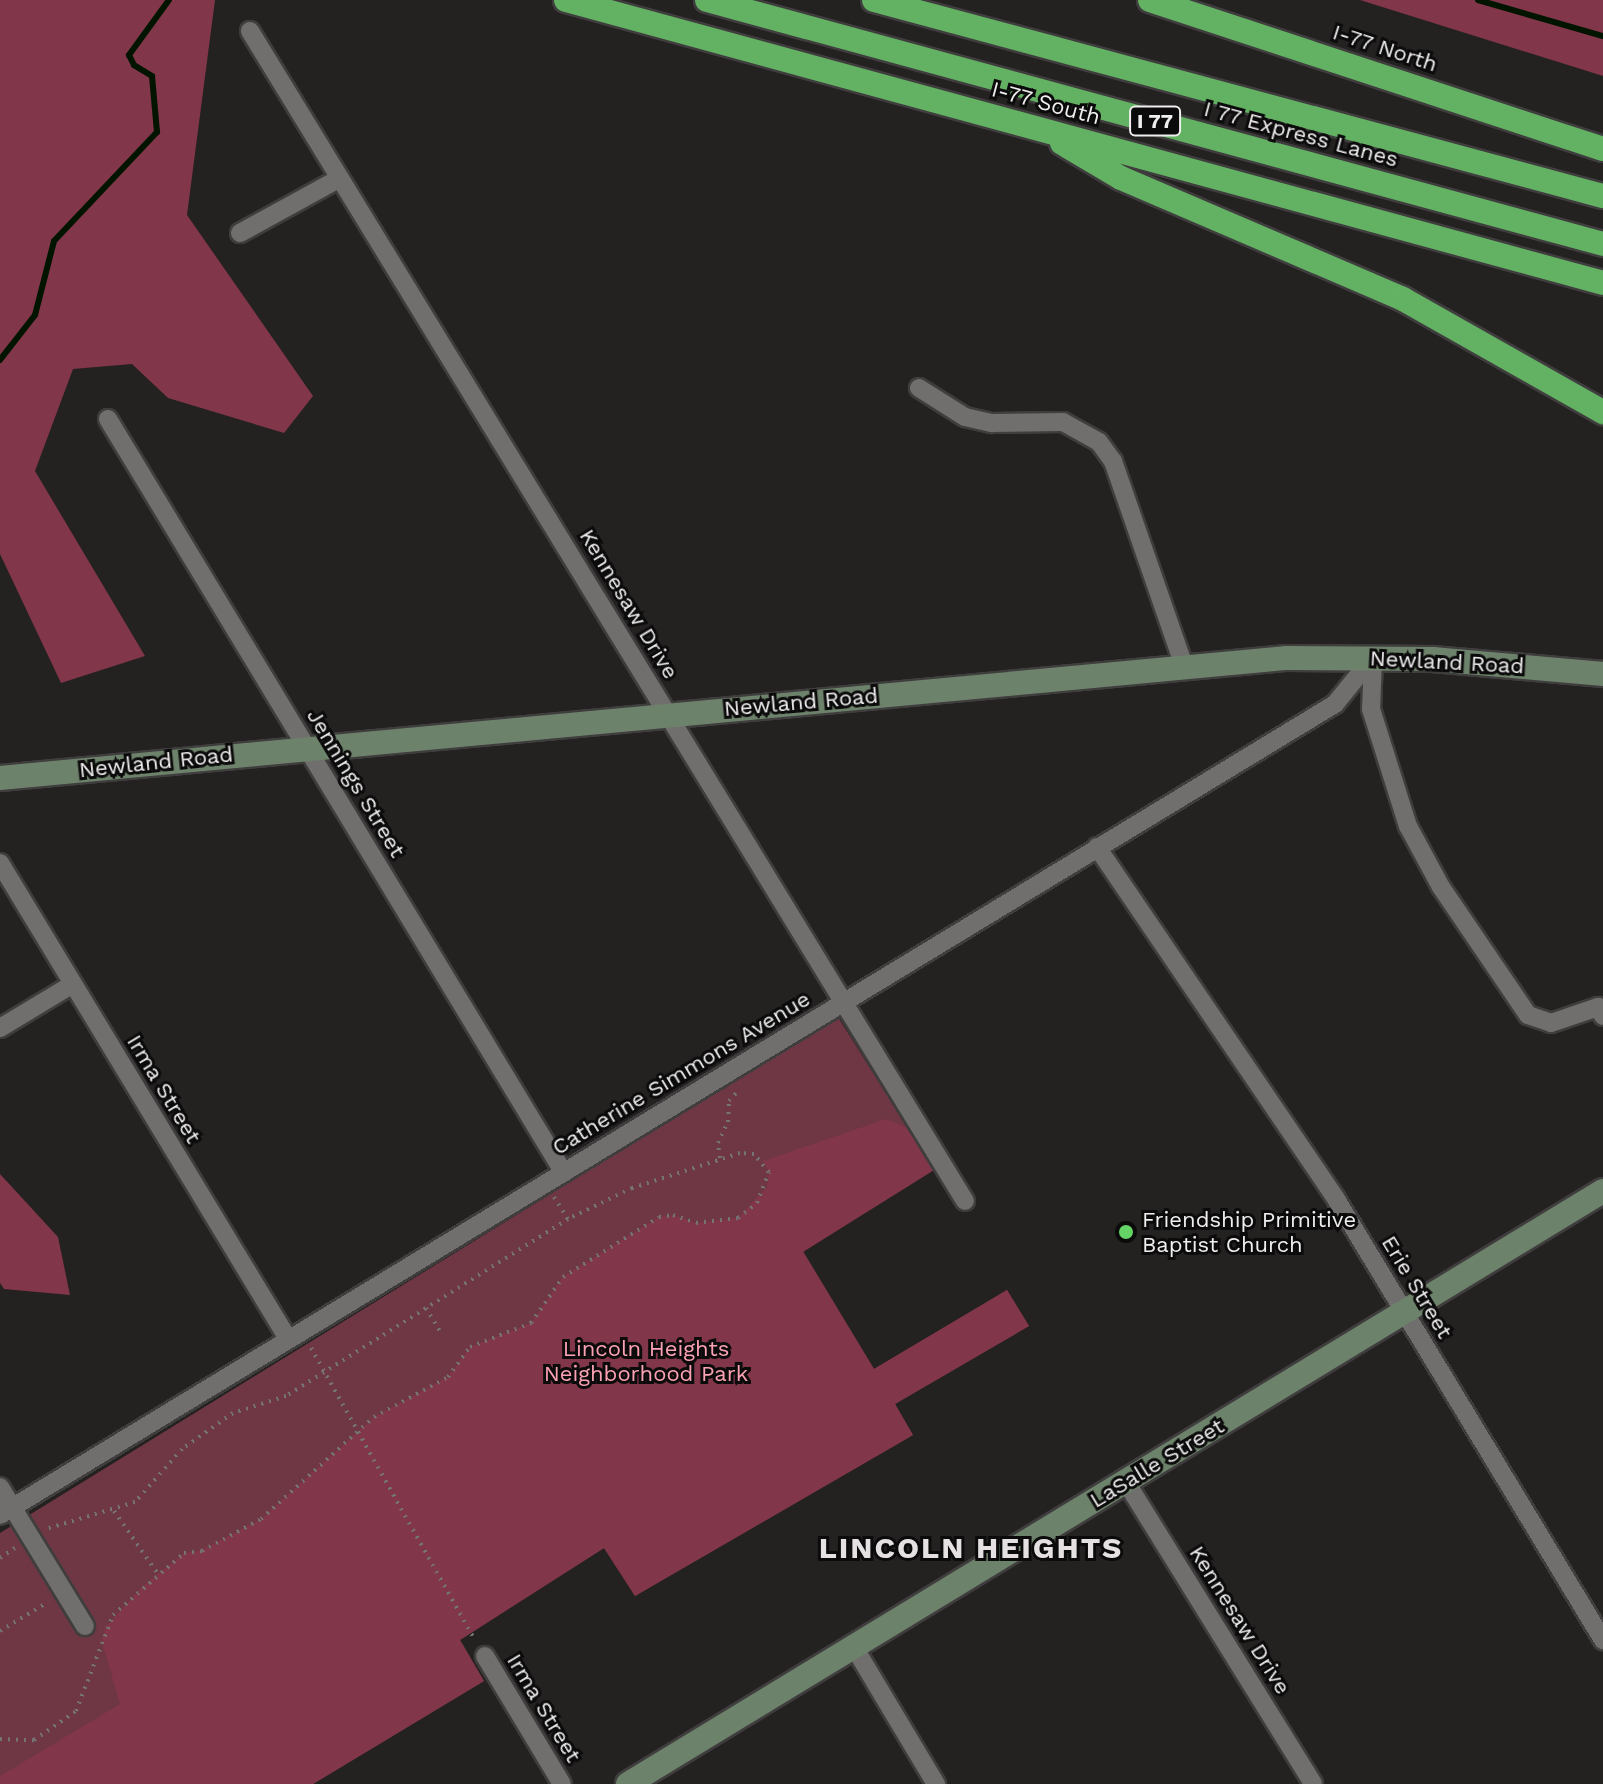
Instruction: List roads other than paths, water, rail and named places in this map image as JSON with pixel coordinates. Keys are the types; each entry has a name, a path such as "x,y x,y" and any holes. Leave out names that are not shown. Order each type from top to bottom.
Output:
{"highway":[{"name":"I-77 South","path":"566,0 1603,283"},
{"name":"I 77 Express Lanes","path":"707,0 1603,244"},
{"name":"I 77 Express Lanes","path":"874,0 1603,196"},
{"name":"I-77 North","path":"1150,0 1511,116 1603,149"},
{"path":"1511,116 1603,136"},
{"path":"1036,127 1121,178 1403,299 1603,412"}],"street":[{"name":"Kennesaw Drive","path":"250,31 965,1201"},
{"path":"240,233 340,178"},
{"path":"919,388 965,417 992,423 1063,422 1099,442 1113,461 1184,666"},
{"name":"Jennings Street","path":"108,419 564,1173"},
{"path":"1373,657 1371,709 1408,826 1441,887 1528,1015 1551,1023 1598,1007 1603,1016"},
{"name":"Newland Road","path":"0,778 1184,666 1373,657 1603,674"},
{"name":"Catherine Simmons Avenue","path":"6,1512 1335,704 1373,657"},
{"name":"Erie Street","path":"1097,847 1336,1199 1603,1640"},
{"name":"Irma Street","path":"0,863 295,1335"},
{"path":"0,1028 73,984"},
{"name":"LaSalle Street","path":"628,1784 1603,1191"},
{"name":"Kennesaw Drive","path":"1126,1482 1313,1784"},
{"path":"0,1487 6,1512 31,1538 85,1626"},
{"path":"854,1647 936,1784"},
{"name":"Irma Street","path":"485,1656 562,1784"}],"waterway":[{"path":"0,360 35,315 54,241 157,132 152,76 134,65 129,55 169,0"},
{"path":"1478,0 1603,36"}],"place":[{"name":"Friendship Primitive Baptist Church","path":"1126,1232"}],"district":[{"name":"LINCOLN HEIGHTS","path":"971,1548"}],"park label":[{"name":"Lincoln Heights Neighborhood Park","path":"646,1360"}]}
